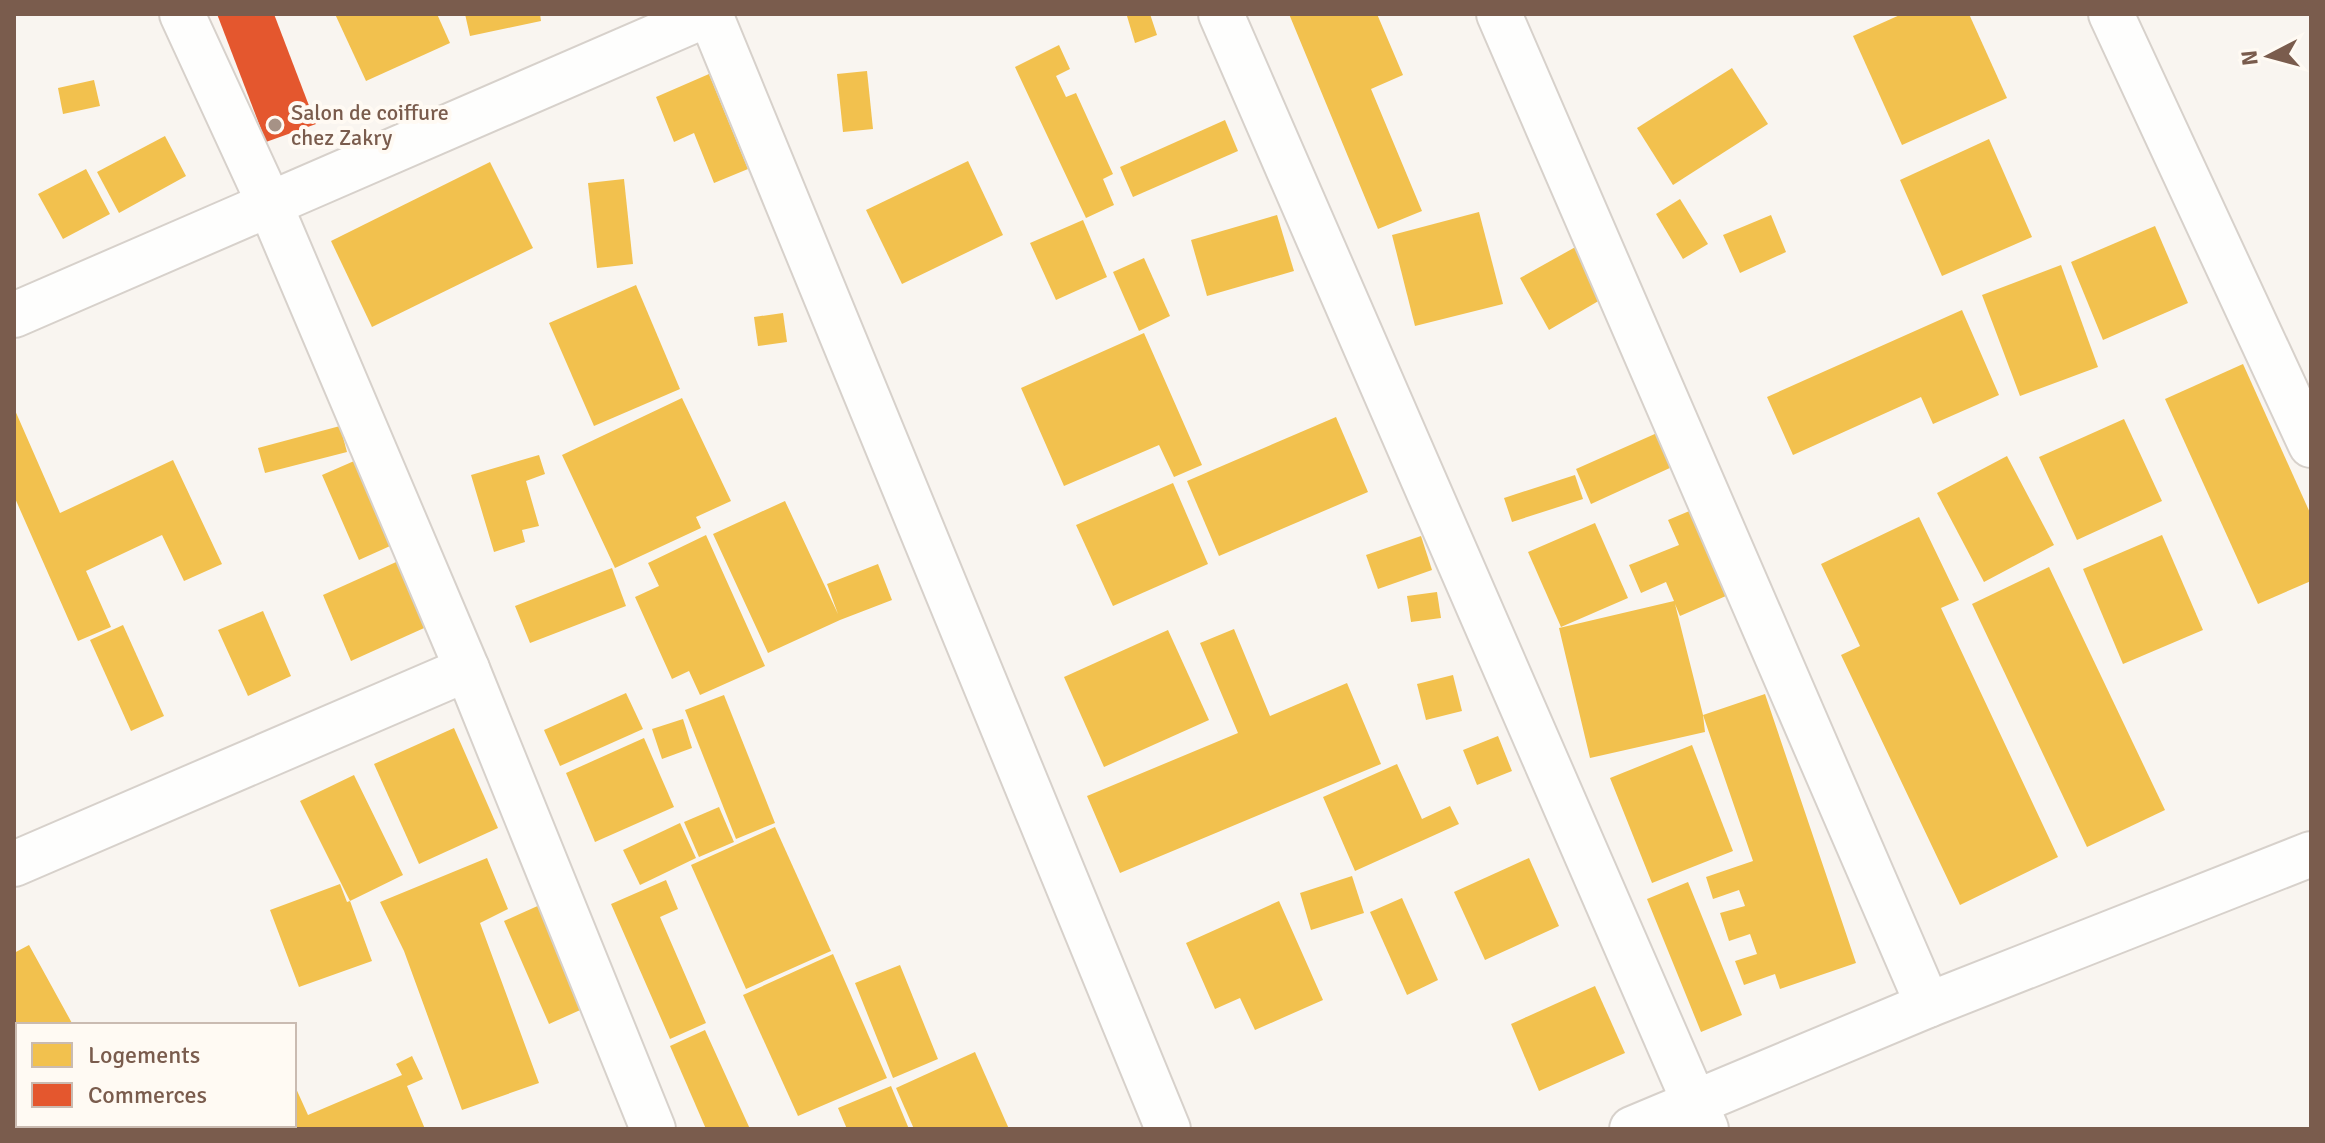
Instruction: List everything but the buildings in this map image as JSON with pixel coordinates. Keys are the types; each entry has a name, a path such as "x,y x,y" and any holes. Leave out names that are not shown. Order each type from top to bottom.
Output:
{"street":[{"path":"182,14 270,205 467,669 646,1127"},
{"path":"14,315 709,14 1168,1129"},
{"path":"1221,14 1700,1116"},
{"path":"1499,14 1928,1005"},
{"path":"2111,14 2311,445"},
{"path":"14,864 467,669"},
{"path":"1632,1129 1700,1116 1928,1005 2311,854"}],"place":[{"name":"Salon de coiffure chez Zakry","path":"275,125"}]}
